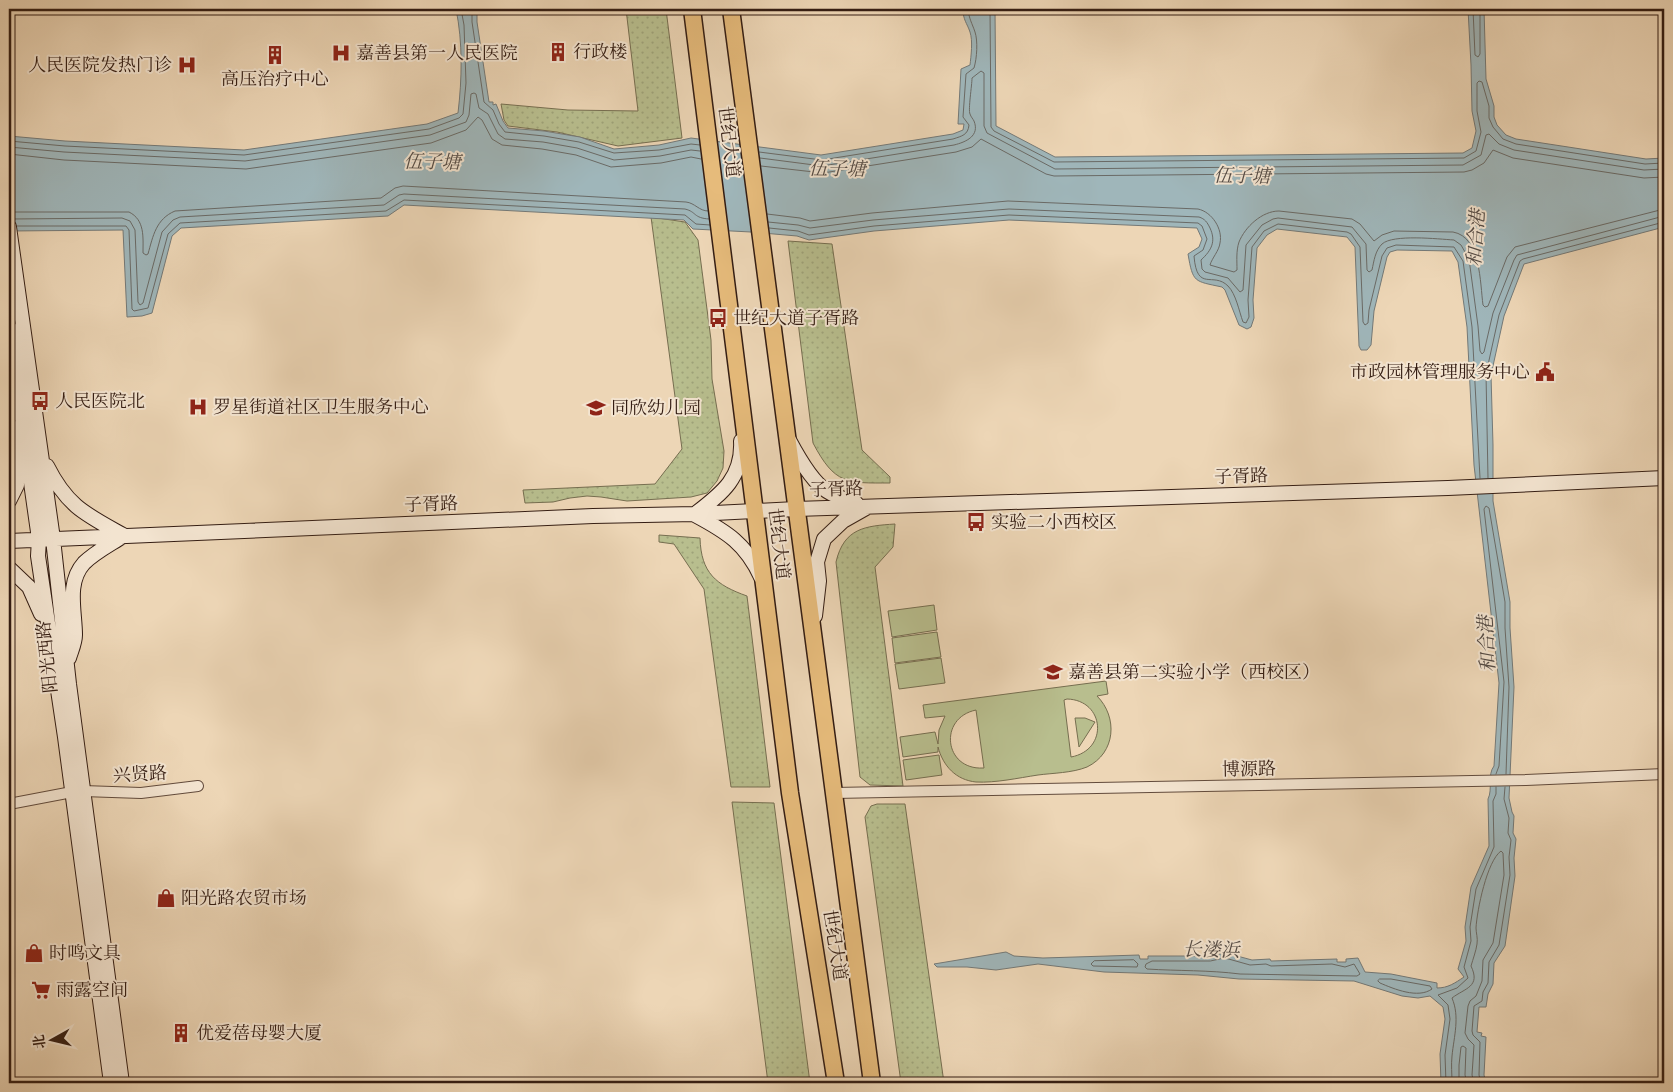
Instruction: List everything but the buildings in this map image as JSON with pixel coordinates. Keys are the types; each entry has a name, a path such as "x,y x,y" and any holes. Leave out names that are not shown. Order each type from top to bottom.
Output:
{"main road":[{"name":"世纪大道","path":"692,9 790,793 836,1083"},
{"name":"世纪大道","path":"731,9 872,1083"}],"street":[{"name":"阳光西路","path":"9,227 41,454 46,539 38,556 56,677 78,792 122,1083"},
{"name":"阳光西路","path":"9,327 21,416 46,539 67,663 78,792 111,1083"},
{"path":"741,398 742,451 736,472 728,486 718,497 695,514 724,531 745,549 764,583"},
{"path":"9,501 17,484 16,451 21,416"},
{"path":"787,437 802,463 825,491 843,500 869,507"},
{"path":"41,454 55,482 68,500 87,515 124,536 84,563 75,579 72,598 75,636 67,663"},
{"name":"子胥路","path":"9,541 593,516 1470,487 1664,478"},
{"path":"813,635 819,581 817,562 824,539 843,521 869,507"},
{"path":"9,568 29,587 48,628"},
{"name":"博源路","path":"834,793 1526,780 1664,774"},
{"name":"兴贤路","path":"9,804 78,792 141,793 198,786"}],"green space":[{"path":"626,9 666,9 682,138 618,146 557,132 508,126 504,120 501,104 568,110 638,111"},
{"path":"651,217 685,222 698,240 711,340 712,379 724,451 723,468 717,481 707,493 691,497 627,501 587,496 553,502 525,503 523,490 655,484 682,449"},
{"path":"788,241 832,244 862,450 890,477 890,483 863,483 844,479 828,467 813,443"},
{"path":"895,524 893,547 875,567 903,786 870,785 860,777 836,562 844,542 857,531 874,526"},
{"path":"659,535 700,538 703,560 712,576 727,587 747,596 770,787 731,787 704,589 674,544 659,542"},
{"path":"934,605 937,630 892,637 888,611"},
{"path":"937,632 941,657 895,663 892,638"},
{"path":"941,658 945,683 899,689 895,664"},
{"path":"1106,681 1108,694 1097,696 1108,714 1111,734 1104,753 1097,761 1081,769 991,782 969,781 951,771 943,760 938,747 938,752 903,757 900,737 935,732 938,744 939,730 945,716 925,718 923,705","holes":["1064,700 1080,701 1089,708 1095,716 1098,726 1092,745 1083,753 1071,757","976,710 984,768 970,766 960,761 954,753 951,743 951,732 956,723 964,715"]},
{"path":"1075,718 1085,718 1095,722 1079,747"},
{"path":"939,755 942,775 906,780 903,760"},
{"path":"732,802 774,803 810,1083 768,1083"},
{"path":"877,804 905,804 944,1083 901,1083 865,817 871,806"}],"water":[{"path":"456,9 477,9 477,22 489,102 493,102 493,105 496,104 508,128 580,137 614,149 659,145 691,138 821,155 953,134 963,130 964,124 958,124 961,69 970,65 972,44 969,29 964,19 963,9 995,9 996,126 1055,157 1463,153 1472,148 1476,131 1472,111 1468,9 1484,9 1486,79 1494,106 1494,117 1497,125 1506,135 1516,139 1646,159 1664,158 1664,227 1524,264 1504,316 1491,375 1493,501 1510,602 1514,687 1509,798 1514,816 1513,833 1516,839 1515,876 1505,946 1494,963 1493,984 1488,994 1486,1007 1479,1007 1477,1032 1482,1033 1481,1036 1486,1037 1484,1075 1486,1083 1441,1083 1440,1054 1445,1019 1443,1007 1430,996 1418,998 1402,996 1354,981 1239,979 1198,975 1104,972 1038,964 996,970 967,967 937,967 934,964 1006,952 1014,956 1043,958 1139,955 1140,959 1148,959 1148,956 1209,956 1226,953 1252,960 1270,959 1271,961 1337,959 1337,962 1346,962 1346,959 1358,958 1365,972 1391,974 1437,983 1437,988 1448,986 1464,977 1458,969 1466,941 1465,927 1471,887 1489,846 1488,799 1491,774 1494,766 1499,683 1474,465 1467,327 1458,262 1452,251 1397,250 1390,252 1387,257 1374,311 1371,345 1367,350 1361,350 1359,346 1355,247 1347,237 1277,229 1267,235 1257,248 1253,300 1254,318 1251,327 1247,329 1239,325 1225,290 1222,287 1200,282 1191,271 1188,254 1199,247 1202,239 1197,228 1009,220 874,231 809,240 797,236 693,229 684,220 404,205 388,216 181,228 172,236 152,313 127,317 123,230 9,231 9,136 65,141 244,150 427,124 458,113 461,61"}],"place":[{"name":"行政楼","path":"558,52"},
{"name":"嘉善县第一人民医院","path":"341,53"},
{"name":"高压治疗中心","path":"275,55"},
{"name":"人民医院发热门诊","path":"187,65"},
{"name":"世纪大道子胥路","path":"718,318"},
{"name":"市政园林管理服务中心","path":"1545,372"},
{"name":"人民医院北","path":"40,401"},
{"name":"罗星街道社区卫生服务中心","path":"198,407"},
{"name":"同欣幼儿园","path":"596,408"},
{"name":"实验二小西校区","path":"976,522"},
{"name":"嘉善县第二实验小学（西校区）","path":"1053,672"},
{"name":"阳光路农贸市场","path":"166,898"},
{"name":"时鸣文具","path":"34,953"},
{"name":"雨露空间","path":"41,990"},
{"name":"优爱蓓母婴大厦","path":"181,1033"}],"water label":[{"name":"伍子塘","path":"432,161"},
{"name":"伍子塘","path":"837,168"},
{"name":"伍子塘","path":"1242,175"},
{"name":"和合港","path":"1475,238"},
{"name":"和合港","path":"1486,644"},
{"name":"长溇浜","path":"1211,949"}]}
